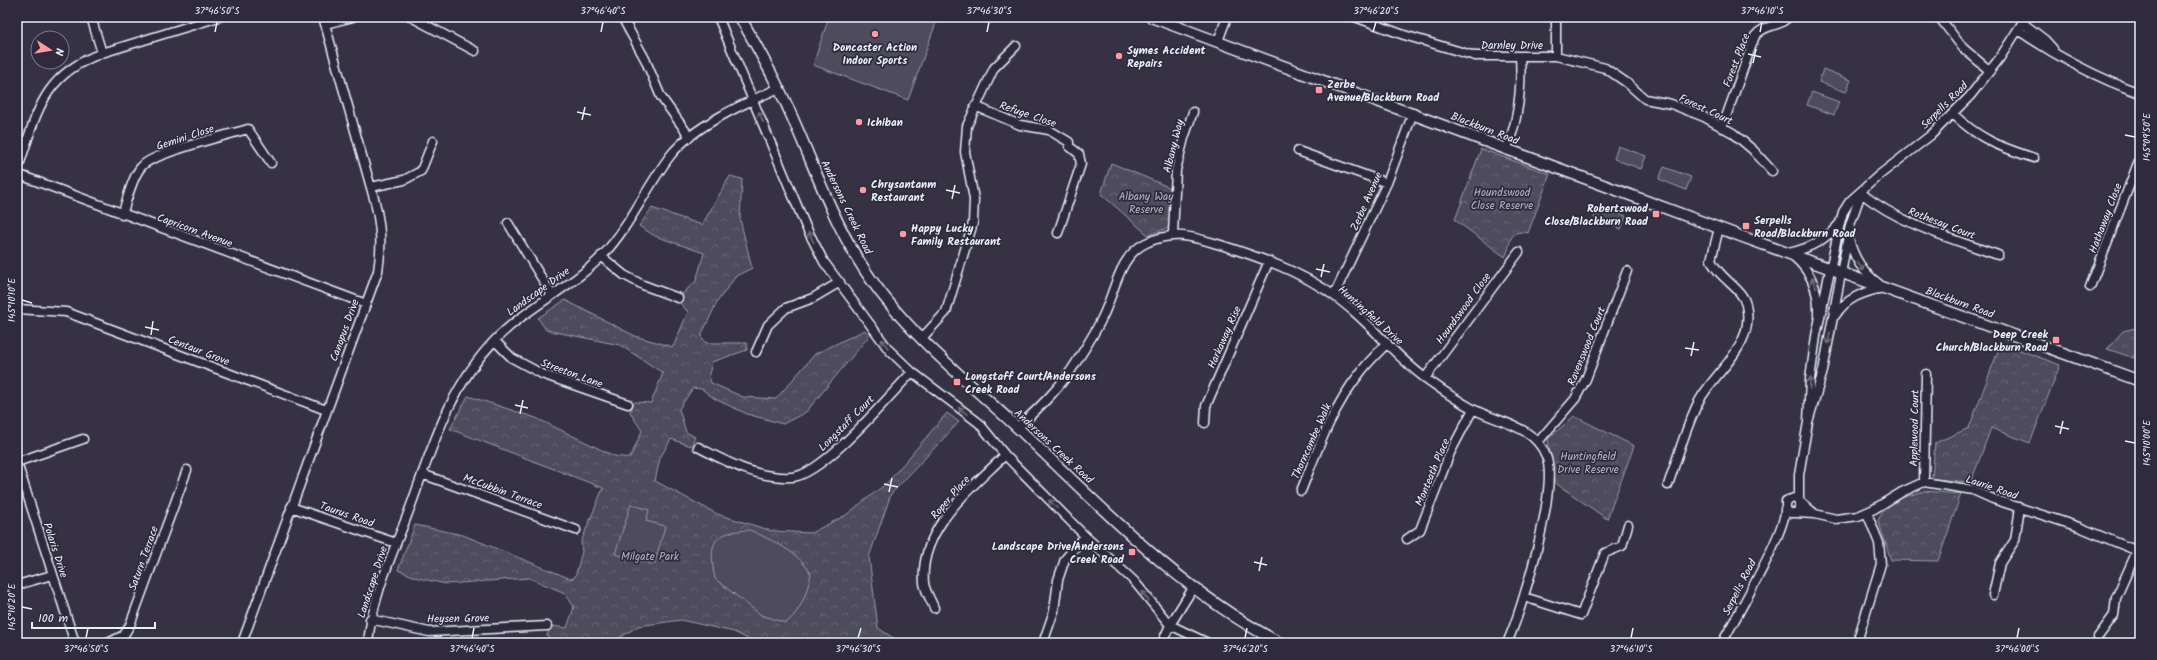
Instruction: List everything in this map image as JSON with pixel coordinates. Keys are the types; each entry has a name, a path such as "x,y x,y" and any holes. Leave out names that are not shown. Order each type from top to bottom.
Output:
{"main road":[{"name":"Andersons Creek Road","path":"740,17 779,88 830,205 859,262 889,301 922,338 1100,506 1193,588 1253,629 1280,643"},
{"name":"Blackburn Road","path":"1151,17 1413,113 1506,150 2140,381"}],"street":[{"path":"91,17 102,53"},
{"path":"17,173 41,105 50,87 67,70 84,60 102,53 219,17"},
{"path":"324,21 353,17"},
{"path":"410,17 475,51"},
{"path":"622,17 645,59 661,97 690,137"},
{"path":"718,17 806,227 824,262 889,350 912,372 979,424 1005,455 1085,536 1134,581 1170,625 1208,643"},
{"path":"1218,41 1227,17"},
{"name":"Darnley Drive","path":"1354,17 1404,35 1475,56 1556,56"},
{"path":"1556,17 1556,56"},
{"name":"Forest Place","path":"1722,128 1755,36 1761,29 1784,22 1788,17"},
{"path":"1938,17 1963,48 1990,71"},
{"name":"Canopus Drive","path":"242,643 378,271 381,248 381,231 371,187 324,21"},
{"path":"2022,23 2036,42 2112,84 2140,93"},
{"name":"Serpells Road","path":"1799,502 1799,475 1808,422 1820,381 1832,320 1840,223 1848,204 1862,193 1872,181 1917,147 1953,114 1990,71 2022,23"},
{"path":"922,338 946,312 973,223 974,199 965,152 967,126 994,68 1016,46"},
{"path":"1506,150 1516,122 1521,95 1520,56"},
{"name":"Forest Court","path":"1556,56 1605,68 1627,83 1645,99 1671,104 1704,117 1733,133 1753,150 1772,171"},
{"name":"Landscape Drive","path":"368,643 370,619 396,543 447,408 472,366 495,341 532,307 552,295 602,256 615,241 671,155 690,137 712,121 753,99 779,88"},
{"name":"Refuge Close","path":"975,106 1020,125 1049,130 1069,142 1068,146 1080,154 1081,164 1058,233"},
{"name":"Albany Way","path":"1173,234 1176,170 1184,138 1193,112"},
{"name":"Zerbe Avenue","path":"1334,295 1387,183 1413,113"},
{"path":"1953,114 1969,129 1986,140 2034,158"},
{"name":"Gemini Close","path":"122,215 132,185 142,166 158,156 248,129 271,162"},
{"path":"371,187 404,180 421,171 433,141"},
{"path":"1298,151 1387,183"},
{"name":"Hathaway Close","path":"2090,287 2140,158"},
{"name":"Capricorn Avenue","path":"17,173 122,215 366,304"},
{"name":"Serpells Road","path":"1808,422 1810,379 1816,336 1848,236 1854,212 1862,193"},
{"name":"Rothesay Court","path":"1862,193 1884,210 1914,226 1998,255"},
{"name":"Serpells Road","path":"1789,253 1814,245 1829,235 1840,223"},
{"path":"508,224 552,295"},
{"path":"1668,485 1697,404 1740,345 1746,333 1747,314 1745,302 1740,294 1719,273 1712,260 1719,228"},
{"name":"Huntingfield Drive","path":"1018,428 1040,407 1076,364 1102,318 1120,272 1130,255 1146,243 1173,234 1193,237 1269,261 1316,283 1334,295 1425,378 1473,409 1524,430 1538,442 1549,465 1549,485 1543,518 1524,597 1507,643"},
{"name":"Blackburn Road","path":"1848,236 1853,254 1859,265 1884,288"},
{"name":"Houndswood Close","path":"1425,378 1519,252"},
{"name":"Blackburn Road","path":"1789,253 1805,268 1816,287 1818,307 1816,336"},
{"path":"602,256 624,275 643,285 678,298"},
{"name":"Harkaway Rise","path":"1205,423 1206,406 1269,261"},
{"name":"Ravenswood Court","path":"1538,442 1575,399 1586,378 1627,271"},
{"path":"756,352 768,325 786,308 813,298 840,282"},
{"name":"Serpells Road","path":"1832,320 1840,308 1853,297 1884,288"},
{"name":"Centaur Grove","path":"17,309 66,312 326,410"},
{"name":"Streeton Lane","path":"495,341 512,358 542,374 628,404"},
{"name":"Thorncombe Walk","path":"1301,492 1325,432 1340,402 1359,373 1387,343"},
{"name":"Longstaff Court","path":"698,447 744,470 772,476 794,477 819,466 840,447 912,372"},
{"name":"Applewood Court","path":"1924,482 1926,374"},
{"name":"Monteath Place","path":"1407,539 1420,530 1450,453 1473,409"},
{"path":"17,462 83,439"},
{"name":"Roper Place","path":"934,608 924,583 926,555 935,533 947,515 1005,455"},
{"name":"Polaris Drive","path":"17,462 75,643"},
{"name":"Saturn Terrace","path":"108,643 124,635 130,624 188,470"},
{"name":"McCubbin Terrace","path":"422,474 576,530"},
{"name":"Serpells Road","path":"1788,499 1799,475"},
{"path":"1815,514 1794,498 1788,499 1785,503 1785,509 1788,513 1815,514 1831,518 1844,519 1867,513 1884,501 1924,482"},
{"name":"Laurie Road","path":"1924,482 1973,490 2020,508 2079,527 2139,551"},
{"path":"1794,514 1800,509 1799,502"},
{"name":"Taurus Road","path":"291,507 396,543"},
{"path":"1993,595 2000,563 2015,540 2020,508"},
{"name":"Serpells Road","path":"1722,643 1775,542 1784,519 1785,509"},
{"path":"1857,642 1881,564 1879,543 1867,513"},
{"name":"Serpells Road","path":"1775,542 1794,514"},
{"path":"1524,597 1581,615 1604,552 1622,546 1628,525"},
{"path":"1043,643 1054,611 1058,580 1065,559 1085,536"},
{"path":"2098,637 2114,615 2116,598 2139,551"},
{"path":"17,585 52,575"},
{"path":"1162,643 1170,625 1193,588"},
{"name":"Heysen Grove","path":"370,619 429,632 547,626"}],"green space":[{"path":"829,17 938,17 908,100 813,65"},
{"path":"1823,69 1851,80 1846,92 1819,82"},
{"path":"1812,92 1839,102 1834,115 1807,105"},
{"path":"1618,146 1646,156 1641,169 1614,159"},
{"name":"Houndswood Close Reserve","path":"1481,149 1550,174 1528,233 1521,232 1513,235 1505,257 1455,220"},
{"name":"Albany Way Reserve","path":"1111,163 1171,188 1171,227 1148,235 1101,194"},
{"path":"1664,167 1691,177 1686,190 1659,179"},
{"name":"Milgate Park","path":"730,176 742,179 740,219 752,268 736,276 717,302 701,336 706,343 747,343 747,350 712,362 709,375 711,383 743,397 776,399 815,354 865,330 869,336 806,412 783,424 747,414 715,399 702,389 693,388 679,409 686,432 695,437 691,446 671,439 660,458 655,481 717,514 772,531 811,533 846,515 887,483 947,413 959,422 891,494 869,557 878,628 901,643 756,643 734,632 681,620 638,626 612,643 551,643 547,635 551,626 567,628 574,607 565,593 529,578 446,584 418,578 398,570 415,525 463,535 571,579 575,577 582,552 581,542 603,488 450,429 468,396 536,418 614,456 630,458 642,431 630,412 634,402 651,403 663,373 620,345 546,330 538,318 565,300 635,336 673,347 688,312 680,303 682,294 696,281 704,253 655,236 639,226 652,208 702,225"},
{"path":"1598,206 1626,216 1621,229 1594,218"},
{"path":"2140,327 2140,347 2134,358 2107,349 2123,331"},
{"path":"2001,343 2060,365 2030,443 1991,428 1971,482 1932,479 1935,443 1969,428"},
{"name":"Huntingfield Drive Reserve","path":"1574,416 1634,446 1607,519 1554,482 1548,439"},
{"path":"1924,491 1961,494 1938,561 1891,560 1878,520 1889,502"},
{"path":"631,504 649,510 646,521 665,526 654,565 615,554"},
{"path":"750,530 792,553 806,566 811,574 800,607 786,623 761,615 715,579 712,556 716,541 728,533"}],"place":[{"name":"Doncaster Action Indoor Sports","path":"875,34"},
{"name":"Symes Accident Repairs","path":"1119,56"},
{"name":"Zerbe Avenue/Blackburn Road","path":"1319,90"},
{"name":"Ichiban","path":"859,122"},
{"name":"Chrysantanm Restaurant","path":"863,190"},
{"name":"Robertswood Close/Blackburn Road","path":"1656,214"},
{"name":"Serpells Road/Blackburn Road","path":"1746,226"},
{"name":"Happy Lucky Family Restaurant","path":"903,234"},
{"name":"Deep Creek Church/Blackburn Road","path":"2056,340"},
{"name":"Longstaff Court/Andersons Creek Road","path":"957,382"},
{"name":"Landscape Drive/Andersons Creek Road","path":"1132,552"}]}
